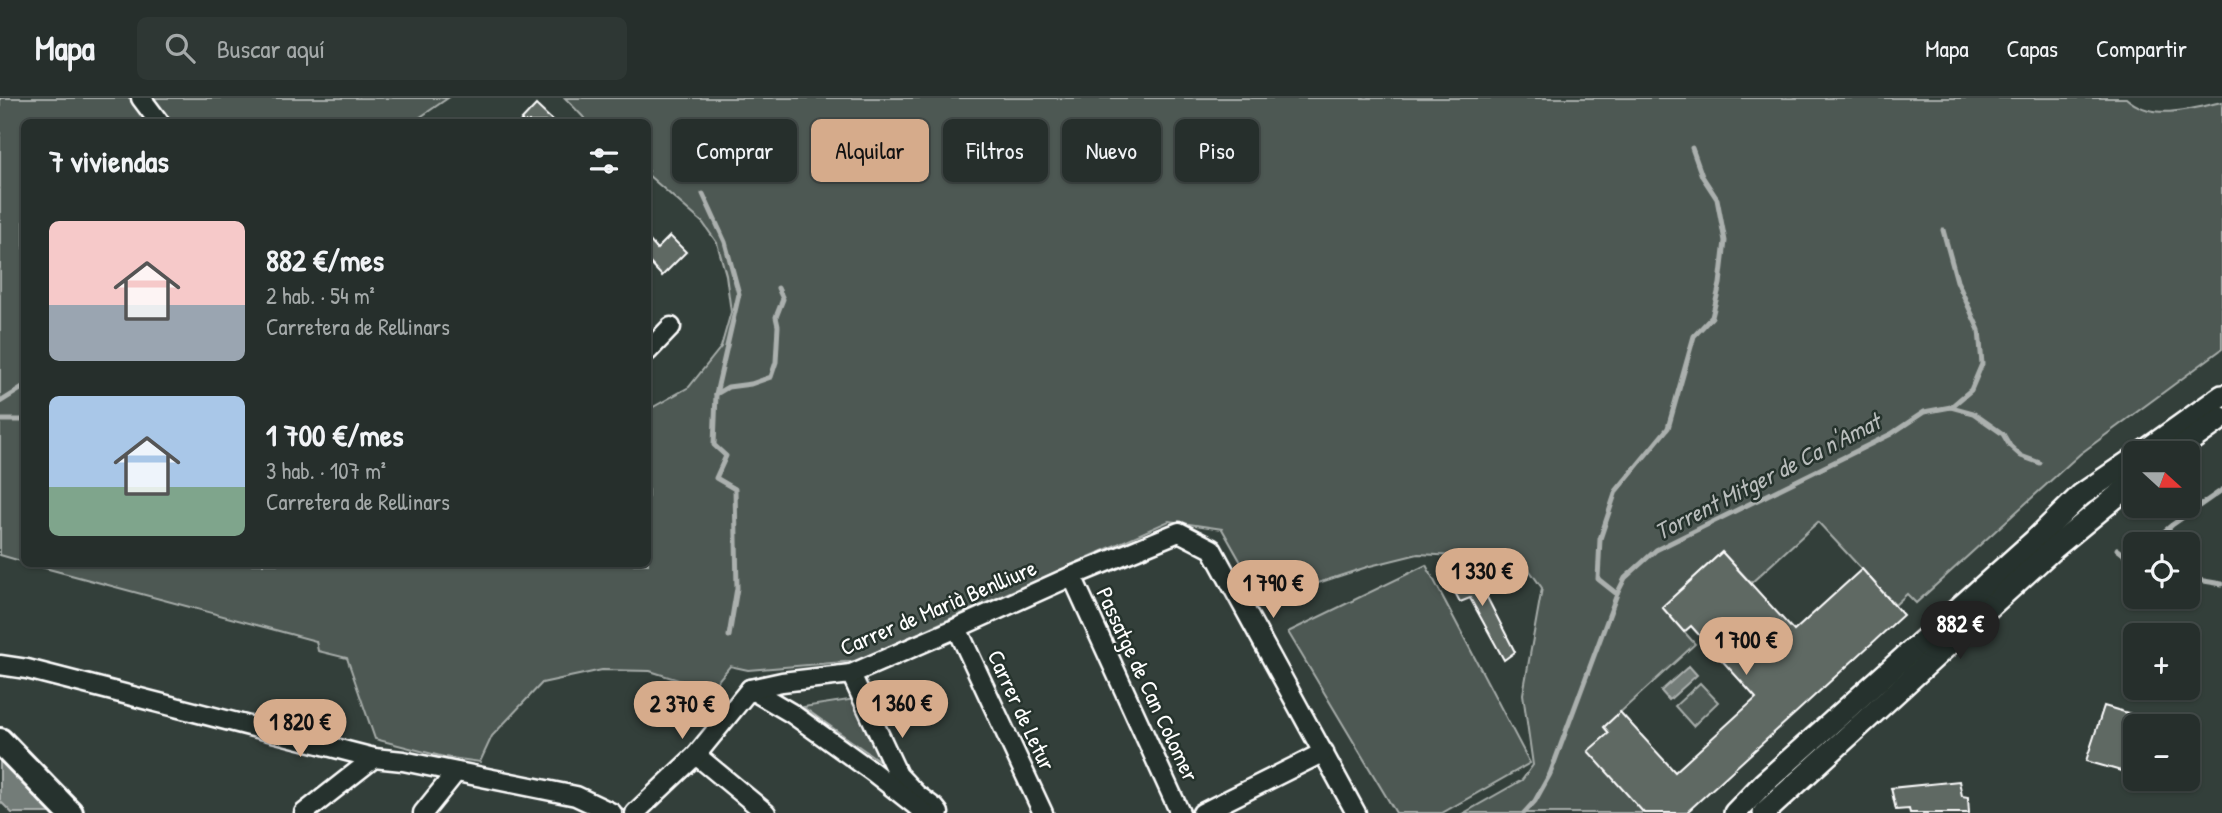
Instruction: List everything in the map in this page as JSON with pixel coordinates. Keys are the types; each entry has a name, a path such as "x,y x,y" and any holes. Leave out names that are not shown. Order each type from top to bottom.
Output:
{"main road":[{"path":"0,741 70,813"}],"street":[{"path":"141,98 157,119"},
{"path":"651,348 671,327"},
{"path":"2159,441 2222,396"},
{"path":"2190,441 2222,418"},
{"path":"1735,813 1763,784 2034,541 2081,495 2123,466"},
{"path":"1764,813 2054,548 2123,491"},
{"name":"Carrer de Marià Benlliure","path":"750,689 850,674 1179,532 1212,549 1324,752"},
{"name":"Passatge de Can Colomer","path":"1072,576 1180,813"},
{"name":"Carrer de Letur","path":"957,628 1043,813"},
{"path":"0,665 27,668 374,758 403,761 576,796 612,813"},
{"path":"850,674 898,775 939,813"},
{"path":"635,813 696,755 750,689 791,713 925,813"},
{"path":"1202,813 1324,752 1356,813"},
{"path":"696,755 766,813"},
{"path":"304,813 374,758"},
{"path":"423,813 456,772"}],"shaded area":[{"path":"0,98 448,98 417,119 21,119 21,561 0,555"},
{"path":"565,98 2126,98 2148,110 2160,112 2222,102 2222,349 2080,454 1916,603 1907,594 1895,605 1818,522 1751,583 1722,552 1662,607 1695,644 1604,727 1609,733 1589,751 1644,813 1464,813 1522,780 1533,765 1523,694 1542,588 1530,571 1516,559 1418,554 1370,566 1263,601 1222,529 1169,521 856,661 748,670 730,666 708,693 691,684 650,671 602,670 542,683 492,736 480,762 444,757 375,739 347,658 318,651 316,641 41,567 651,567 651,408 689,387 721,347 731,312 726,275 717,243 703,223 651,178 651,119 585,119"},
{"path":"1426,565 1530,763 1442,813 1396,813 1288,632"},
{"path":"1689,666 1697,675 1669,700 1661,691"},
{"path":"1700,683 1718,702 1693,726 1675,706"},
{"path":"855,699 884,764 803,707"},
{"path":"0,756 55,813 12,813 0,801"}],"building":[{"path":"536,105 551,119 523,119"},
{"path":"670,236 686,252 662,276 651,264 651,242 657,249"},
{"path":"1722,552 1794,631 1862,569 1903,615 1686,813 1644,813 1588,751 1609,733 1604,727 1620,712 1675,772 1756,698 1691,626 1684,632 1662,607"},
{"path":"1471,566 1515,652 1504,660 1470,598 1460,602 1448,579"},
{"path":"2104,706 2131,714 2123,714 2123,772 2086,761"},
{"path":"1959,781 1962,796 1968,797 1969,813 1910,813 1909,809 1896,810 1891,788"}],"waterway":[{"path":"1617,594 1598,579 1600,539 1616,491 1668,428 1694,336 1712,317 1720,284 1725,241 1717,199 1702,176 1692,148"},
{"path":"703,194 725,242 739,294 716,394 714,445 726,456 716,478 735,489 737,588 729,636"},
{"path":"1943,230 1957,281 1979,330 1982,364 1971,390 1951,407"},
{"path":"716,394 728,387 751,384 771,377 776,362 776,317 783,299 778,288"},
{"path":"0,402 21,389"},
{"name":"Torrent Mitger de Ca n'Amat","path":"1524,813 1535,801 1550,774 1625,578 1656,550 1891,434 1924,412 1951,407 1973,413 2003,434 2010,446 2021,456 2040,463"},
{"path":"0,420 21,420"},
{"path":"2164,532 2222,490"},
{"name":"Torrent Mitger de Ca n'Amat","path":"2117,549 2123,554"},
{"name":"Torrent Mitger de Ca n'Amat","path":"2200,580 2222,584"}]}
